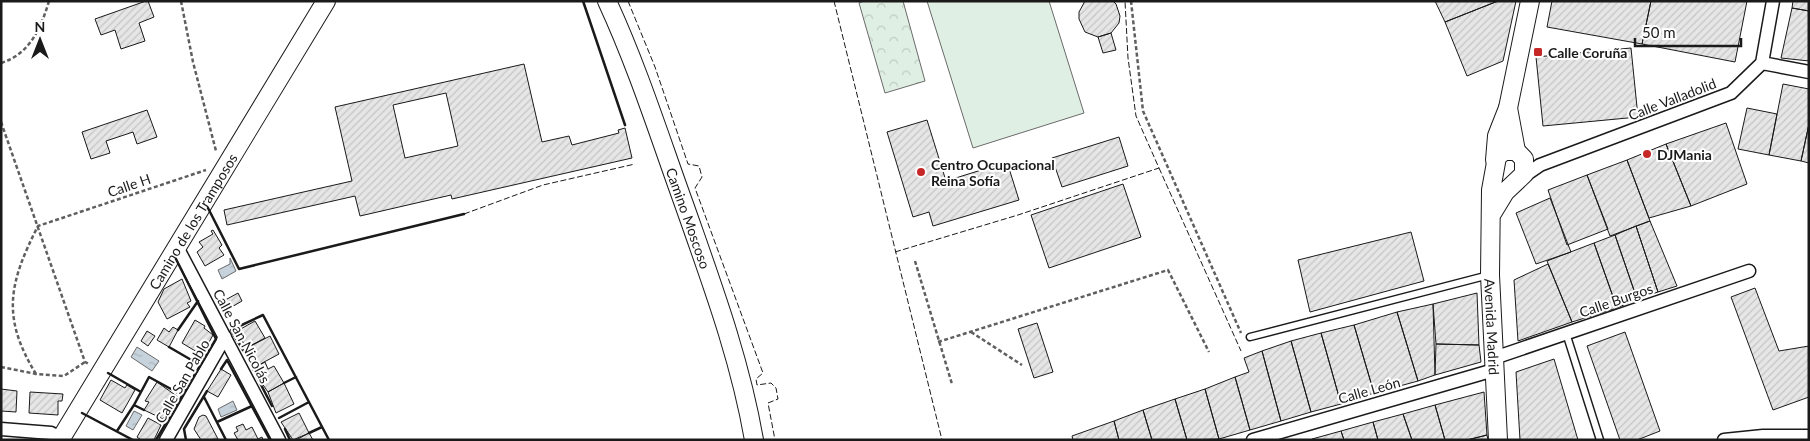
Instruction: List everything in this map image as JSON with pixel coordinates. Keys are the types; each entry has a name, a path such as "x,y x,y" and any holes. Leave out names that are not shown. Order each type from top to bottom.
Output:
{"street":[{"name":"Camino de los Tramposos","path":"60,439 326,1"},
{"name":"Camino Moscoso","path":"607,1 628,50 723,316 747,398 754,440"},
{"path":"1491,215 1505,192 1519,179 1526,163 1517,152 1508,108 1530,1"},
{"path":"1773,1 1762,63 1809,72"},
{"name":"Calle Valladolid","path":"1519,179 1540,165 1731,93 1762,63"},
{"name":"Avenida Madrid","path":"1498,440 1490,275 1491,215 1497,136 1508,108"},
{"path":"1517,152 1504,151 1495,163 1498,175 1502,180 1519,179"},
{"name":"Calle Valladolid","path":"1517,152 1539,157 1566,155"},
{"name":"Calle San Nicolás","path":"178,247 279,440"},
{"name":"Calle Burgos","path":"1494,364 1566,334 1749,271"},
{"name":"Calle San Pablo","path":"171,437 225,338"},
{"name":"Calle León","path":"1261,439 1494,364"},
{"path":"1,429 51,433 60,439"},
{"path":"1724,440 1763,436 1809,436"}],"lane":[{"path":"1250,338 1490,275"},
{"path":"1566,334 1600,440"}],"path":[{"path":"1,63 13,60 30,46 50,1"},
{"path":"181,1 193,62 217,153 215,158"},
{"path":"1131,1 1143,111 1240,333 1250,338"},
{"path":"1,122 85,362 102,371"},
{"name":"Calle H","path":"38,226 206,170 212,164"},
{"path":"36,374 22,351 14,319 13,289 20,261 38,226"},
{"path":"915,261 952,384"},
{"path":"938,342 1168,270 1209,352"},
{"path":"971,332 1022,365"},
{"path":"1,367 36,374 64,376 85,362"}],"green space":[{"path":"864,1 903,1 925,81 885,93 859,3"},
{"path":"927,1 1049,1 1084,113 973,148"}],"water":[{"path":"230,258 236,271 222,279 218,270 230,264"},
{"path":"137,347 159,361 152,371 131,357"},
{"path":"233,401 237,410 221,417 218,409"},
{"path":"134,411 142,415 133,430 126,426"}],"building":[{"path":"148,1 154,17 139,23 145,41 121,49 115,30 101,35 95,19"},
{"path":"1085,1 1113,1 1116,4 1120,16 1119,23 1111,33 1098,37 1085,32 1079,19 1079,12"},
{"path":"1435,1 1498,1 1445,22"},
{"path":"1498,1 1516,1 1503,61 1467,76 1445,22"},
{"path":"1552,1 1651,1 1642,44 1547,27"},
{"path":"1651,1 1747,1 1735,62 1642,44"},
{"path":"1793,1 1809,1 1809,11 1792,8"},
{"path":"1792,8 1809,11 1809,61 1781,58"},
{"path":"1111,33 1116,50 1103,53 1098,37"},
{"path":"1631,48 1638,117 1543,126 1536,57"},
{"path":"524,64 542,142 569,136 572,145 619,133 618,130 625,128 632,158 452,199 451,195 360,216 355,196 227,225 224,210 352,181 335,107","holes":["446,93 458,146 405,158 393,105"]},
{"path":"1783,84 1809,89 1809,124 1801,161 1769,155"},
{"path":"1747,108 1777,114 1769,155 1738,149"},
{"path":"147,110 157,137 137,144 133,132 106,141 110,153 91,159 82,132"},
{"name":"Centro Ocupacional Reina Sofía","path":"927,120 946,181 1007,162 1019,200 933,226 929,212 913,217 887,132"},
{"path":"1726,123 1747,184 1691,206 1666,144"},
{"path":"1809,124 1809,163 1801,161"},
{"path":"1119,137 1128,166 1062,187 1052,158"},
{"path":"1666,144 1691,206 1649,218 1627,160"},
{"path":"1627,160 1650,221 1610,236 1587,175"},
{"path":"1587,175 1608,229 1567,245 1548,190"},
{"path":"1123,184 1141,237 1049,268 1031,215"},
{"path":"1550,198 1571,252 1536,264 1516,213"},
{"path":"1650,221 1677,286 1658,292 1636,226"},
{"path":"1636,226 1658,292 1637,299 1615,235"},
{"path":"213,230 222,245 219,248 224,255 205,266 197,252 203,247 199,242 213,234 211,231"},
{"path":"1411,232 1424,281 1310,312 1298,260"},
{"path":"1615,235 1637,299 1617,308 1594,243"},
{"path":"1594,243 1617,308 1572,322 1547,261"},
{"path":"1548,264 1572,322 1518,341 1514,280"},
{"path":"182,279 191,301 187,303 190,307 167,319 158,302 164,289"},
{"path":"1755,288 1779,351 1809,346 1809,397 1773,410 1731,297"},
{"path":"238,293 242,301 223,312 218,304"},
{"path":"1477,293 1479,345 1436,344 1433,304"},
{"path":"1433,304 1435,375 1418,381 1397,312"},
{"path":"1397,312 1418,381 1374,393 1354,325"},
{"path":"195,320 205,326 204,328 213,335 202,355 182,343"},
{"path":"255,321 265,338 246,348 237,331"},
{"path":"1037,323 1053,372 1034,378 1018,329"},
{"path":"1354,325 1374,393 1341,404 1321,333"},
{"path":"173,327 178,330 169,347 157,340 164,328 169,332"},
{"path":"147,331 155,336 148,346 141,341"},
{"path":"1625,332 1660,431 1637,440 1620,440 1587,346"},
{"path":"1321,333 1341,404 1311,412 1291,341"},
{"path":"270,336 279,354 253,368 243,350"},
{"path":"1291,341 1311,412 1281,421 1262,351"},
{"path":"1436,344 1479,345 1481,362 1435,375"},
{"path":"1262,351 1281,421 1250,430 1235,377 1249,372 1244,358"},
{"path":"1554,359 1578,440 1520,440 1516,372"},
{"path":"265,362 268,369 274,366 284,383 268,392 252,369"},
{"path":"221,369 231,375 218,397 207,391"},
{"path":"1235,377 1250,430 1219,439 1205,389"},
{"path":"111,380 125,388 127,385 135,390 122,413 100,400"},
{"path":"157,382 178,397 163,419 144,410 149,402 145,401"},
{"path":"284,383 294,404 276,413 268,392"},
{"path":"1,389 17,391 16,412 1,411"},
{"path":"1205,389 1219,439 1187,440 1175,399"},
{"path":"30,392 63,394 62,401 58,401 58,415 29,413"},
{"path":"1484,392 1487,435 1467,440 1445,440 1435,405"},
{"path":"1175,399 1187,440 1152,440 1143,410"},
{"path":"1435,405 1445,440 1412,440 1403,414"},
{"path":"1143,410 1152,440 1119,440 1114,421"},
{"path":"299,413 309,433 293,440 281,422"},
{"path":"1403,414 1412,440 1378,440 1373,422"},
{"path":"206,416 218,439 201,440 194,429 199,417"},
{"path":"148,418 161,425 154,440 141,440 137,437"},
{"path":"1114,421 1119,440 1073,440 1072,436"},
{"path":"1373,422 1378,440 1344,440 1341,431"},
{"path":"243,424 246,430 252,427 258,439 262,437 263,440 238,440 234,433 238,431 236,427"},
{"path":"1341,431 1344,440 1312,440 1312,439"},
{"path":"309,433 313,440 296,440"},
{"path":"1487,435 1488,440 1467,440"}],"fence":[{"path":"628,1 655,67 688,164 699,166 702,177 695,188 763,373 756,379 757,385 771,383 776,388 778,399 768,403 775,440"},
{"path":"834,1 942,440"},
{"path":"895,252 1018,215 1159,168 1136,116 1128,58 1125,1"},
{"path":"464,214 543,185 635,164"},
{"path":"1159,168 1241,351"}],"wall":[{"path":"583,1 625,125"},
{"path":"208,208 239,269 464,214"},
{"path":"156,440 216,339 176,259"},
{"path":"178,330 198,301"},
{"path":"243,350 231,330 263,315 329,440"},
{"path":"169,347 200,365"},
{"path":"221,369 227,360 270,440"},
{"path":"108,373 141,392 134,405"},
{"path":"141,392 149,377 182,395"},
{"path":"257,377 272,406"},
{"path":"284,383 296,377"},
{"path":"186,440 184,429 207,391"},
{"path":"204,397 226,440"},
{"path":"279,418 309,402"},
{"path":"117,431 134,405 144,410"},
{"path":"217,422 252,406"},
{"path":"82,413 133,440"},
{"path":"309,433 322,427"},
{"path":"285,429 290,440"}],"place":[{"name":"Calle Coruña","path":"1538,52"},
{"name":"DJMania","path":"1647,154"},
{"name":"Centro Ocupacional Reina Sofía","path":"921,172"}]}
